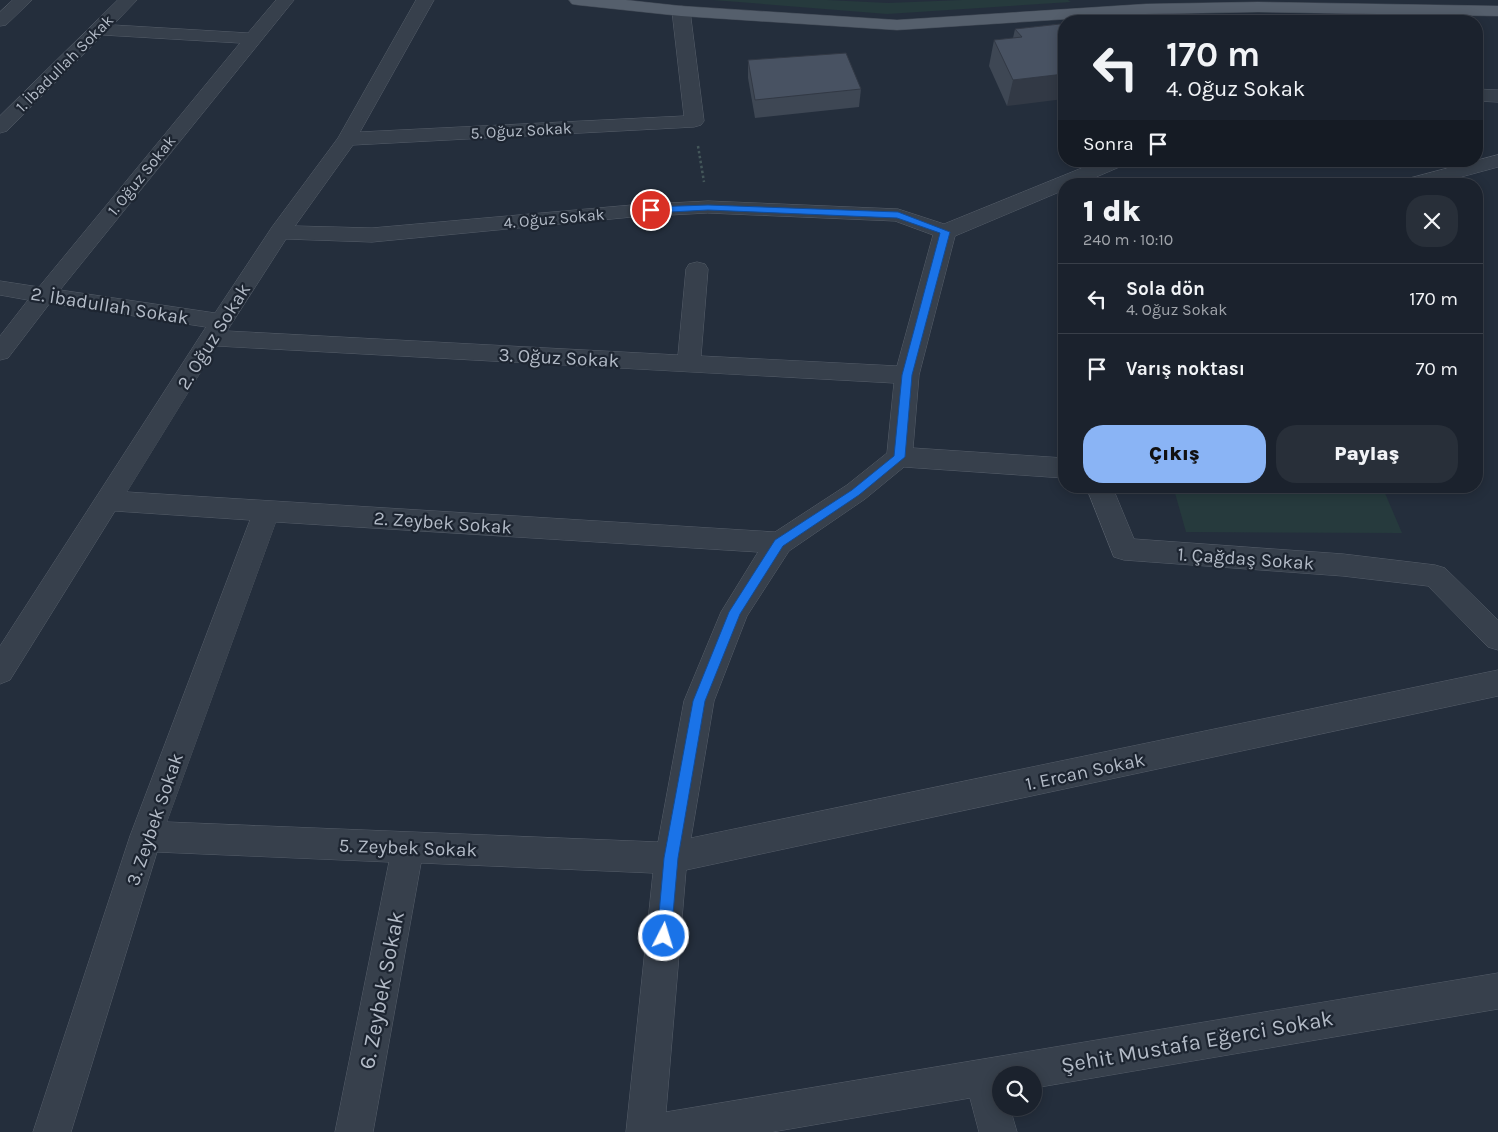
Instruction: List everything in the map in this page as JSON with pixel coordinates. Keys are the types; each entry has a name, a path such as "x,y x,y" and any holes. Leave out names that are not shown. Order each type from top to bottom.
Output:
{"main road":[{"path":"578,0 681,11 897,24 1161,8 1180,0"},
{"path":"1101,0 1127,8 1146,9 1258,7 1498,11"}],"street":[{"path":"0,21 23,0"},
{"name":"1. İbadullah Sokak","path":"0,127 128,0"},
{"name":"1. Oğuz Sokak","path":"0,352 44,295 285,0"},
{"name":"2. Oğuz Sokak","path":"0,671 216,330 280,232 347,139 425,0"},
{"name":"5. Oğuz Sokak","path":"347,139 694,121 681,11"},
{"path":"98,29 253,39"},
{"path":"1483,95 1498,96"},
{"path":"1483,165 1498,161"},
{"path":"1082,178 1105,167"},
{"path":"1433,178 1475,167"},
{"path":"899,457 907,375 945,232 1058,188"},
{"name":"4. Oğuz Sokak","path":"280,232 372,235 632,211 708,207 898,215 945,232"},
{"path":"689,364 697,269"},
{"name":"2. İbadullah Sokak","path":"0,288 44,295 216,330"},
{"name":"3. Oğuz Sokak","path":"216,330 689,364 907,375"},
{"path":"645,1132 671,858 699,701 735,612 779,543 856,492 899,457 1058,468"},
{"name":"1. Çağdaş Sokak","path":"1102,493 1124,549 1344,565 1434,576 1498,638"},
{"name":"2. Zeybek Sokak","path":"108,501 779,543"},
{"name":"3. Zeybek Sokak","path":"52,1132 146,836 267,511"},
{"name":"1. Ercan Sokak","path":"671,858 1498,683"},
{"name":"5. Zeybek Sokak","path":"146,836 671,858"},
{"name":"6. Zeybek Sokak","path":"354,1132 408,847"},
{"name":"Şehit Mustafa Eğerci Sokak","path":"660,1132 1498,991"},
{"path":"983,1077 998,1132"}],"green space":[{"path":"713,0 827,0 888,3 962,0 1068,0 1071,2 887,14"},
{"path":"1175,493 1385,493 1402,533 1186,532"}],"building":[{"path":"1058,24 1058,75 1013,80 994,40 1022,37 1015,29"},
{"path":"846,53 861,89 755,100 748,60"}],"route":[{"path":"651,210 708,207 898,215 945,232 907,375 899,457 856,492 779,543 735,612 706,683 699,701 671,858 664,936"}]}
